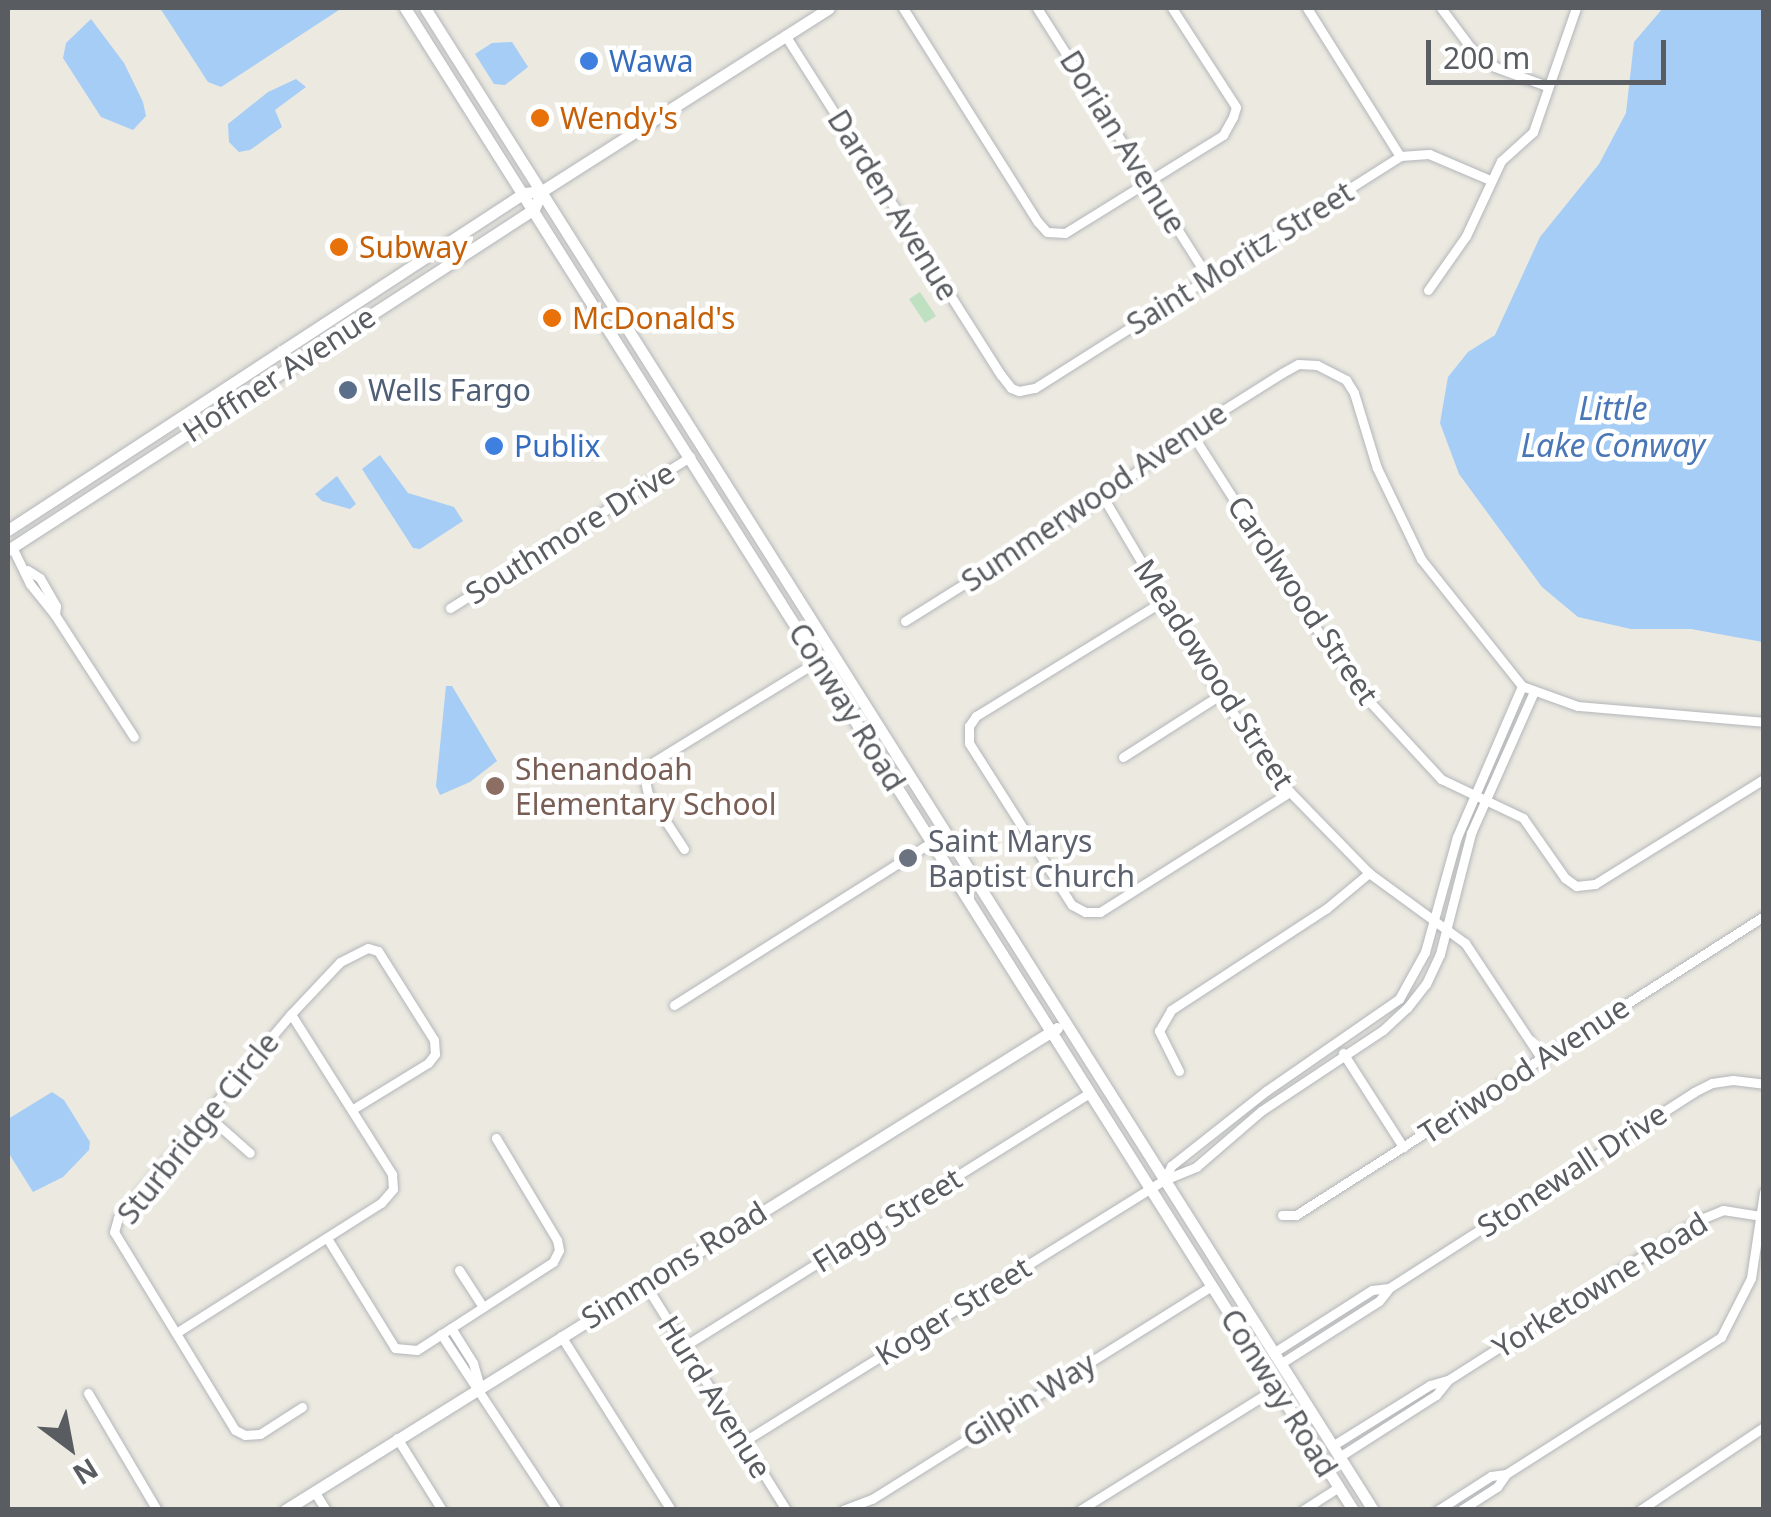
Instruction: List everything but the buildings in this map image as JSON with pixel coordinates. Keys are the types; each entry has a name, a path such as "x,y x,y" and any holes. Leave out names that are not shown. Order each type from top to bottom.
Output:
{"main road":[{"name":"Conway Road","path":"404,8 524,192 1353,1510"},
{"name":"Conway Road","path":"425,8 1372,1510"},
{"path":"524,192 542,191 829,8"},
{"path":"424,38 452,51"},
{"path":"534,209 542,191"},
{"name":"Hoffner Avenue","path":"8,530 524,192"},
{"name":"Hoffner Avenue","path":"10,548 534,209"},
{"path":"615,339 632,353 648,378 664,385"},
{"path":"222,411 229,393 252,372"},
{"path":"649,392 664,397 688,435 706,451"},
{"path":"138,466 148,453 207,414 211,400"},
{"name":"Simmons Road","path":"284,1510 1065,1022"},
{"path":"1233,1320 1277,1358"},
{"path":"1276,1388 1319,1424"},
{"path":"1339,1487 1372,1510"}],"street":[{"path":"903,8 1038,222 1047,232 1066,233 1223,135 1236,107 1172,8"},
{"name":"Dorian Avenue","path":"1037,8 1208,277"},
{"path":"1307,8 1400,156 1429,154 1490,180"},
{"path":"1440,8 1472,48 1495,67 1547,86"},
{"path":"1428,290 1466,236 1501,161 1532,132 1576,8"},
{"name":"Darden Avenue","path":"785,35 1001,375"},
{"name":"Saint Moritz Street","path":"1001,375 1010,388 1035,388 1400,156"},
{"name":"Summerwood Avenue","path":"905,621 1102,497 1190,431 1282,373 1298,364 1317,365 1346,380 1377,468 1420,559 1522,686"},
{"name":"Carolwood Street","path":"1190,431 1319,633 1370,702 1441,779 1523,818 1565,878 1584,888 1764,779"},
{"name":"Southmore Drive","path":"450,608 690,457"},
{"name":"Meadowood Street","path":"1102,497 1220,694 1290,792 1369,874 1448,927 1483,964 1540,1058"},
{"path":"738,533 744,512"},
{"path":"738,533 754,528"},
{"path":"10,548 27,570 30,584 56,615 134,737"},
{"path":"1163,601 976,716 969,726 969,742 1072,904 1084,912 1100,912 1290,792"},
{"path":"684,849 648,794 642,769 832,652"},
{"path":"1164,1180 1171,1166 1242,1109 1399,999 1415,975 1472,796 1522,686 1534,694 1578,706 1764,722"},
{"path":"1123,757 1220,694"},
{"path":"1164,1180 1178,1178 1207,1160 1261,1111 1383,1030 1426,984 1448,927 1483,800 1534,694"},
{"path":"674,1006 946,833"},
{"path":"1179,1072 1160,1041 1163,1019 1171,1010 1327,908 1369,874"},
{"name":"Teriwood Avenue","path":"1282,1215 1296,1215 1764,916"},
{"path":"290,1014 340,962 368,948 378,951 434,1040 435,1054 428,1063 353,1109"},
{"name":"Sturbridge Circle","path":"290,1014 392,1174 393,1189 381,1204 176,1333 114,1232 118,1218 290,1014"},
{"path":"1336,1042 1403,1148"},
{"name":"Stonewall Drive","path":"1277,1358 1379,1301 1389,1288 1694,1092 1712,1082 1764,1084"},
{"name":"Flagg Street","path":"683,1347 1090,1094"},
{"path":"207,1115 250,1153"},
{"path":"327,1238 396,1348 417,1350 553,1262 559,1250 557,1240 496,1138"},
{"name":"Koger Street","path":"743,1442 1164,1180"},
{"path":"1461,1510 1497,1487 1506,1474 1721,1337 1751,1278 1764,1192"},
{"name":"Yorketowne Road","path":"1336,1451 1436,1395 1448,1380 1701,1219 1722,1210 1759,1216"},
{"path":"459,1270 483,1307"},
{"path":"1751,1278 1764,1280"},
{"name":"Hurd Avenue","path":"645,1284 786,1510"},
{"name":"Gilpin Way","path":"843,1510 872,1499 1212,1286"},
{"path":"446,1331 473,1363 480,1387 556,1510"},
{"path":"176,1333 235,1430 246,1436 260,1434 302,1407"},
{"path":"561,1336 671,1510"},
{"path":"1080,1510 1276,1388"},
{"path":"88,1393 157,1510"},
{"path":"1640,1510 1764,1428"},
{"path":"397,1438 442,1510"},
{"path":"1438,1510 1491,1476 1506,1474"},
{"path":"1303,1510 1339,1487"},
{"path":"314,1490 326,1510"}],"green space":[{"path":"920,292 936,316 925,323 909,299"}],"water":[{"path":"160,8 342,8 221,87 208,82"},
{"name":"Little Lake Conway","path":"1663,8 1763,8 1763,642 1691,629 1631,629 1578,617 1542,587 1459,474 1440,423 1448,377 1468,352 1495,335 1540,237 1599,164 1626,113 1634,42"},
{"path":"91,19 124,63 143,102 146,116 133,130 101,117 63,58 66,43"},
{"path":"512,42 528,67 505,85 494,84 475,54 492,43"},
{"path":"296,79 306,87 275,110 282,127 250,150 239,152 229,142 228,124 268,92"},
{"path":"380,455 408,493 454,507 463,521 420,549 413,548 362,469"},
{"path":"337,476 356,504 350,509 322,501 315,494"},
{"path":"446,686 452,686 497,761 470,782 440,795 436,786"},
{"path":"52,1092 64,1100 90,1142 89,1150 63,1177 33,1192 8,1152 8,1119"}],"place":[{"name":"Wawa","path":"589,61"},
{"name":"Wendy's","path":"540,118"},
{"name":"Subway","path":"339,247"},
{"name":"McDonald's","path":"552,318"},
{"name":"Wells Fargo","path":"348,390"},
{"name":"Publix","path":"494,446"},
{"name":"Shenandoah Elementary School","path":"495,786"},
{"name":"Saint Marys Baptist Church","path":"908,858"}]}
